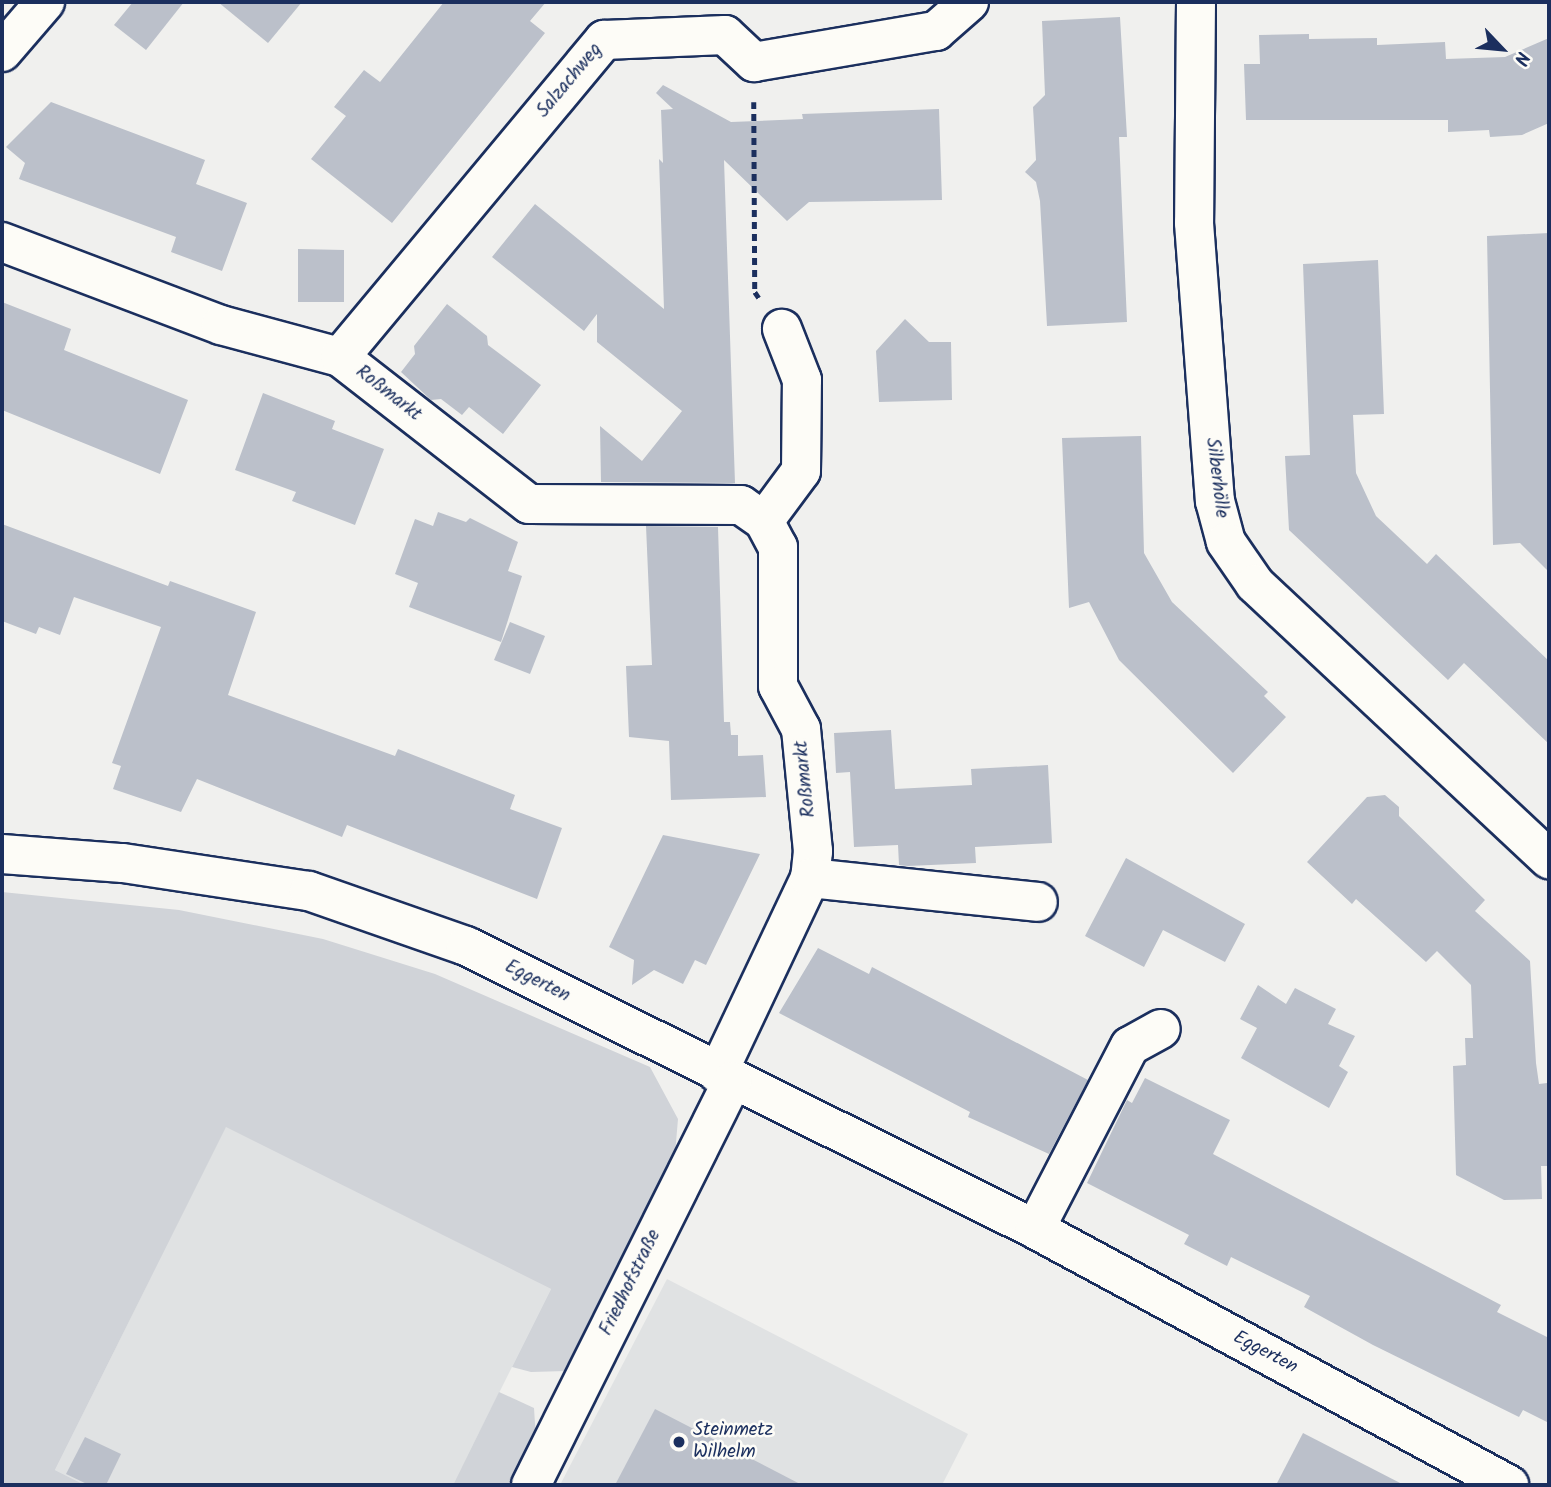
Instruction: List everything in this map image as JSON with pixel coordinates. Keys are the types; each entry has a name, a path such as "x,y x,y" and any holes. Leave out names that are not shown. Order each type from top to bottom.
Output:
{"street":[{"path":"2,52 45,2"},
{"path":"754,62 936,31 969,2"},
{"name":"Silberhölle","path":"1196,2 1194,223 1215,501 1226,542 1255,584 1549,859"},
{"name":"Salzachweg","path":"340,357 604,40 725,34 754,62"},
{"name":"Roßmarkt","path":"2,242 222,325 340,357 529,504 741,505 764,521 778,547 778,686 801,729 813,851 810,878 725,1077"},
{"path":"764,521 801,471 802,380 782,329"},
{"name":"Eggerten","path":"2,854 123,863 309,891 466,946 1035,1229 1499,1483"},
{"path":"810,878 1038,902"},
{"path":"1035,1229 1130,1046 1161,1029"},
{"name":"Friedhofstraße","path":"531,1485 725,1077"}],"path":[{"path":"754,62 755,292 782,329"}],"shaded area":[{"path":"2,892 179,910 323,939 435,974 650,1067 678,1119 674,1166 566,1371 531,1372 512,1367 551,1289 226,1127 55,1470 85,1485 2,1485"},
{"path":"226,1126 551,1289 453,1485 85,1485 55,1470"},
{"path":"667,1279 968,1434 942,1485 560,1485"},
{"path":"499,1392 534,1408 536,1439 511,1485 453,1485"}],"building":[{"path":"133,2 184,2 146,50 114,25"},
{"path":"218,2 302,2 268,43"},
{"path":"444,2 546,2 530,21 545,33 392,223 311,159 346,116 334,107 364,70 380,82"},
{"path":"1120,17 1127,137 1119,137 1127,322 1047,326 1040,201 1036,182 1025,172 1036,160 1033,107 1045,95 1042,21"},
{"path":"1309,34 1309,39 1377,38 1377,45 1445,42 1446,59 1505,57 1549,38 1549,123 1522,135 1490,137 1489,130 1448,132 1448,120 1246,120 1244,64 1260,64 1259,35"},
{"path":"663,85 731,122 803,119 802,114 939,109 942,200 809,202 787,221 724,160 735,483 601,482 600,426 642,461 682,411 597,342 597,314 584,331 492,257 535,204 664,309 659,159 663,163 661,110 673,109 656,93"},
{"path":"51,102 205,160 196,184 247,203 222,271 171,252 176,237 19,179 25,163 6,147"},
{"path":"1549,233 1549,572 1520,543 1493,545 1487,236"},
{"path":"298,249 344,250 344,302 298,302"},
{"path":"1378,260 1384,414 1353,415 1356,473 1376,516 1427,564 1436,554 1549,661 1549,744 1464,663 1448,680 1289,530 1285,456 1310,455 1303,264"},
{"path":"2,302 71,329 64,350 188,400 160,474 2,410"},
{"path":"447,304 487,336 488,345 541,385 503,434 469,407 462,415 441,399 431,400 401,372 415,354 414,346"},
{"path":"905,319 929,342 951,342 952,400 879,402 876,351"},
{"path":"263,393 335,421 332,429 384,449 355,525 292,501 296,492 235,470"},
{"path":"1141,436 1144,553 1172,602 1268,692 1264,696 1286,717 1233,773 1119,660 1089,602 1069,608 1062,438"},
{"path":"438,512 466,522 470,518 518,542 508,571 522,576 501,642 409,607 418,583 395,574 415,519 433,526"},
{"path":"2,524 168,586 170,581 256,612 228,695 395,756 398,749 515,795 510,809 562,828 537,899 347,825 342,837 197,779 181,812 113,789 121,766 112,763 161,627 74,597 60,635 39,627 36,634 2,621"},
{"path":"646,526 718,527 724,722 730,722 731,735 738,735 738,756 763,755 766,797 671,800 669,741 629,737 626,666 652,665"},
{"path":"510,622 545,636 530,674 494,660"},
{"path":"891,730 895,789 972,785 971,769 1048,765 1052,843 975,847 976,863 908,866 899,865 898,845 854,847 850,772 836,773 834,733"},
{"path":"1385,795 1399,807 1399,816 1485,900 1475,911 1530,961 1536,1063 1539,1084 1547,1083 1549,1166 1541,1166 1542,1199 1504,1200 1456,1175 1453,1066 1466,1065 1465,1038 1473,1038 1471,985 1437,951 1426,962 1356,899 1352,904 1307,862 1367,797"},
{"path":"663,835 760,854 706,965 695,960 683,984 654,970 632,985 634,960 609,947"},
{"path":"1126,858 1245,924 1225,962 1163,930 1144,967 1085,936"},
{"path":"818,948 869,974 872,967 1088,1080 1049,1154 968,1117 970,1112 779,1013"},
{"path":"1258,985 1286,1004 1295,988 1336,1009 1328,1024 1355,1036 1339,1066 1348,1072 1329,1108 1241,1058 1257,1028 1240,1019"},
{"path":"1145,1078 1230,1120 1213,1154 1501,1305 1497,1312 1549,1338 1549,1423 1523,1410 1519,1417 1373,1345 1304,1307 1310,1296 1231,1257 1227,1266 1184,1244 1189,1235 1087,1183 1127,1100 1132,1103"},
{"name":"Steinmetz Wilhelm","path":"655,1409 802,1485 615,1485"},
{"path":"1303,1433 1404,1485 1276,1485"},
{"path":"85,1437 121,1454 106,1485 89,1485 66,1474"}],"place":[{"name":"Steinmetz Wilhelm","path":"679,1442"}]}
